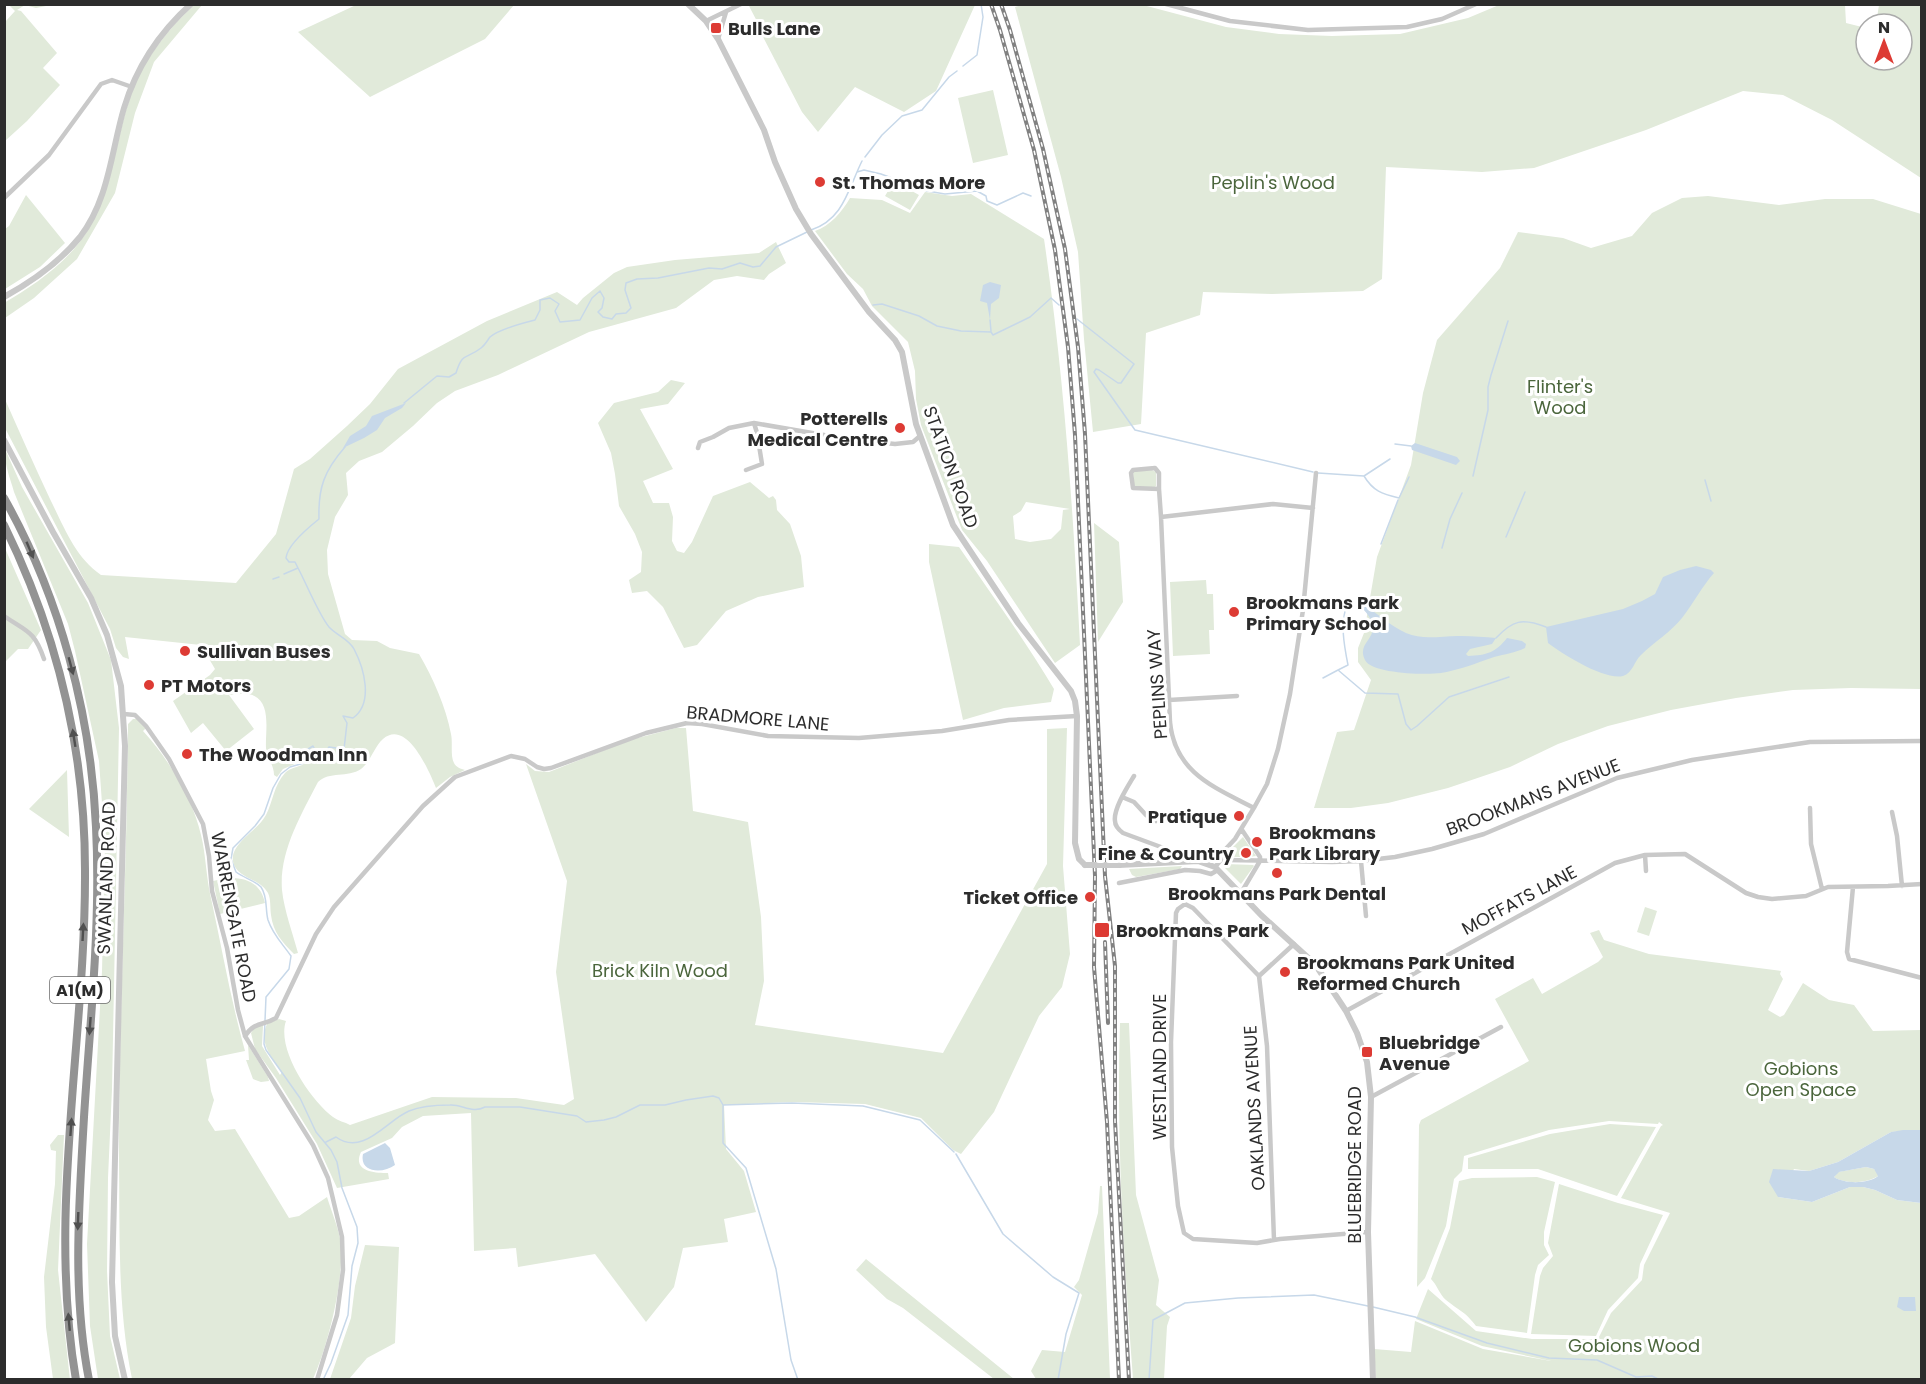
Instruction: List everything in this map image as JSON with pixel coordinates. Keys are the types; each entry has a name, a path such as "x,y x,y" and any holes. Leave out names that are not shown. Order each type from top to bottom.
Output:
{"highway":[{"name":"A1(M)","path":"4,498 28,544 53,606 70,663 83,719 92,777 96,827 96,921 78,1230 80,1308 89,1380"},
{"name":"A1(M)","path":"4,525 38,602 64,686 82,792 85,835 84,912 66,1229 67,1295 76,1380"}],"street":[{"path":"4,297 53,266 80,237 89,223 110,173 120,125 141,67 164,32 191,4"},
{"name":"STATION ROAD","path":"688,4 706,21 718,39 764,130 783,179 810,232 869,312 895,340 902,352 920,436 953,525 1018,623 1071,691 1076,701 1075,843 1079,859 1085,865 1202,862 1217,868"},
{"path":"706,21 741,4"},
{"path":"1166,4 1230,21 1308,30 1407,27 1442,19 1476,4"},
{"path":"718,39 726,12"},
{"path":"4,198 49,155 101,84 112,80 132,87"},
{"path":"746,471 762,464 754,423"},
{"path":"698,448 700,442 713,438 729,428 754,423 847,439 895,444 913,442 920,436"},
{"name":"SWANLAND ROAD","path":"4,440 99,615 116,664 124,714 112,1282 115,1336 126,1380"},
{"path":"1133,470 1157,470 1159,489 1133,488 1131,473 1133,470"},
{"path":"1119,883 1185,870 1211,874 1221,860 1221,854 1242,830 1254,807 1273,766 1290,694 1303,610 1316,473"},
{"name":"PEPLINS WAY","path":"1159,489 1169,700 1173,739 1180,757 1202,780 1254,807"},
{"path":"1161,517 1273,504 1313,508"},
{"path":"4,616 30,630 44,659"},
{"path":"1169,700 1237,696"},
{"name":"WARRENGATE ROAD","path":"124,714 135,715 152,734 176,770 200,816 207,846 212,891 227,948 245,1036 313,1145 328,1178 344,1249 337,1315 317,1380"},
{"name":"BRADMORE LANE","path":"253,1026 266,1023 279,1014 316,934 334,907 423,806 455,777 503,759 519,757 537,767 551,768 646,733 687,723 768,736 859,738 942,731 1009,720 1077,716"},
{"name":"BROOKMANS AVENUE","path":"1221,860 1361,861 1404,855 1466,839 1529,817 1601,784 1692,760 1810,742 1922,741"},
{"path":"1134,776 1122,796 1114,818 1117,828 1123,833 1169,850 1173,862"},
{"path":"1122,796 1134,802 1146,815 1156,821"},
{"path":"1810,808 1811,844 1822,889"},
{"path":"1892,812 1902,886"},
{"path":"1240,893 1260,861 1260,857 1242,830"},
{"name":"MOFFATS LANE","path":"1346,1011 1615,863 1645,855 1685,854 1740,889 1758,897 1793,898 1806,896 1822,889 1922,884"},
{"path":"1645,855 1646,871"},
{"path":"1361,861 1366,916"},
{"path":"1185,862 1185,870"},
{"name":"BLUEBRIDGE ROAD","path":"1217,868 1261,915 1325,976 1346,1011 1362,1047 1369,1073 1371,1097 1368,1232 1373,1380"},
{"path":"1853,887 1847,952 1849,959 1922,978"},
{"name":"WESTLAND DRIVE","path":"1259,976 1193,908 1185,904 1178,909 1171,1042 1173,1171 1184,1233 1193,1239 1203,1240 1257,1243 1274,1240"},
{"path":"1259,976 1294,944"},
{"name":"OAKLANDS AVENUE","path":"1259,976 1267,1048 1274,1240"},
{"path":"240,1020 253,1026 245,1036"},
{"path":"1371,1097 1501,1028"},
{"path":"1274,1240 1368,1232"}],"green space":[{"path":"754,4 975,5 936,91 904,112 855,87 818,132 802,112 762,35 749,6"},
{"name":"Peplin's Wood","path":"1024,4 1143,5 1226,27 1279,34 1332,36 1400,34 1468,18 1499,5 1845,5 1846,23 1854,25 1854,72 1914,72 1914,12 1878,12 1879,5 1921,5 1921,178 1832,120 1783,95 1743,91 1646,130 1534,168 1482,172 1386,167 1382,279 1363,291 1272,294 1203,292 1200,315 1146,333 1141,424 1093,432 1078,252 1061,177 1015,7"},
{"path":"9,5 25,5 17,10 21,11 57,53 43,68 60,85 5,141 5,22 15,11"},
{"path":"25,5 51,5 36,8"},
{"path":"194,5 202,5 154,62 135,113 115,193 77,259 34,298 5,318 4,303 51,271 72,251 89,228 104,195 127,106 138,77 159,44"},
{"path":"356,5 514,5 485,39 370,97 298,32"},
{"path":"993,90 1008,155 973,163 958,98"},
{"path":"894,181 919,195 910,210 885,196"},
{"path":"925,192 952,196 971,194 1044,239 1067,442 1080,645 1055,663 987,561 962,530 921,425 916,399 915,371 908,342 872,306 863,289 847,274 815,231 826,226 835,218 850,198 882,200 910,213","holes":["1026,502 1070,509 1063,510 1061,529 1051,539 1030,542 1015,539 1013,516 1021,511"]},
{"path":"26,195 65,243 40,267 5,289 5,229 9,226"},
{"name":"Flinter's Wood","path":"1708,196 1779,205 1825,199 1873,199 1921,214 1921,689 1793,690 1671,710 1608,726 1558,744 1510,767 1448,788 1388,803 1351,808 1314,808 1337,732 1354,730 1371,680 1358,662 1358,648 1364,633 1377,557 1411,465 1423,393 1437,340 1500,268 1518,232 1563,238 1591,248 1632,236 1652,213 1682,198"},
{"path":"776,242 786,263 764,280 737,276 714,280 676,308 589,332 498,375 455,391 437,403 382,452 359,461 346,473 348,495 335,517 327,550 328,574 345,634 352,640 377,641 390,648 419,654 446,713 454,763 465,770 450,777 436,788 423,760 409,741 392,734 380,742 361,769 328,777 318,782 292,834 282,876 285,906 298,953 294,954 276,932 265,888 238,871 234,865 233,856 238,845 266,815 281,778 288,771 308,760 304,758 283,769 277,777 274,775 266,748 264,708 256,697 248,694 229,695 254,729 226,751 203,723 191,733 173,701 215,669 201,645 125,637 129,659 123,657 116,648 110,629 5,428 4,397 65,531 92,568 101,575 236,583 276,534 294,469 310,459 370,404 398,369 487,321 557,292 577,305 614,273 627,267 675,260 759,253"},
{"path":"671,380 685,383 668,404 640,409 673,469 643,481 653,503 669,503 673,517 672,541 677,551 684,553 692,542 713,496 750,482 769,498 773,496 777,510 790,524 801,556 804,587 758,597 726,611 697,645 684,648 663,607 647,591 632,593 629,580 641,572 642,552 619,506 611,453 598,423 614,403 658,392"},
{"path":"5,449 22,487 88,603 111,660 119,728 107,1271 110,1336 120,1379 98,1379 90,1326 87,1244 102,971 105,846 99,761 68,624 14,492 6,466"},
{"path":"1152,470 1156,472 1154,488 1134,486 1133,471"},
{"path":"1094,523 1119,542 1123,602 1098,642"},
{"path":"929,544 959,547 1054,689 1051,702 1004,708 963,720 929,562"},
{"path":"4,546 41,630 28,649 18,649 5,662"},
{"path":"1206,580 1207,594 1213,594 1214,630 1209,630 1210,654 1173,656 1170,582"},
{"path":"133,719 137,719 146,728 143,731 170,766 186,793 197,821 203,843 209,890 245,1051 206,1059 214,1100 208,1120 215,1131 235,1129 289,1218 299,1216 327,1197 339,1233 341,1253 338,1290 330,1330 313,1379 132,1379 122,1296 119,1157 128,724"},
{"name":"Brick Kiln Wood","path":"676,728 686,728 693,811 748,822 761,917 764,981 755,1025 943,1053 1047,864 1047,729 1067,728 1063,866 1070,954 1062,987 1039,1016 994,1112 961,1154 953,1150 921,1118 865,1104 792,1102 724,1105 726,1149 744,1171 756,1212 724,1219 728,1242 683,1248 674,1287 646,1322 595,1254 518,1267 516,1248 474,1251 471,1113 423,1116 402,1127 392,1138 361,1152 359,1158 359,1163 366,1170 388,1173 389,1179 337,1188 317,1144 255,1049 251,1033 256,1026 263,1026 262,1046 280,1075 282,1072 270,1056 264,1038 267,1024 279,1019 286,1021 284,1033 286,1046 306,1087 324,1109 335,1118 350,1125 432,1097 516,1098 564,1105 574,1099 556,972 567,881 526,764 535,771 549,772 630,740"},
{"path":"67,770 69,837 29,809"},
{"path":"1243,837 1256,856 1249,857 1249,851 1243,850 1243,857 1230,857 1230,855 1227,857 1227,853"},
{"path":"1225,864 1254,866 1241,884 1225,868"},
{"path":"1182,866 1180,869 1136,877 1129,869"},
{"path":"227,878 252,883 260,891 265,903 220,914 213,881"},
{"path":"1645,907 1657,911 1649,936 1637,932"},
{"path":"1599,930 1604,940 1649,954 1781,971 1783,979 1768,1010 1780,1017 1784,1015 1803,983 1829,1000 1854,1005 1873,1031 1921,1030 1921,1130 1891,1132 1838,1162 1809,1171 1794,1169 1778,1197 1812,1202 1850,1187 1863,1187 1897,1200 1921,1203 1921,1379 1376,1379 1374,1349 1411,1352 1415,1321 1483,1349 1551,1361 1482,1346 1416,1319 1428,1289 1476,1331 1532,1339 1598,1339 1611,1313 1642,1280 1644,1265 1670,1213 1621,1198 1663,1125 1659,1122 1658,1124 1609,1121 1549,1130 1464,1156 1462,1171 1454,1179 1446,1226 1425,1278 1417,1287 1419,1125 1421,1120 1529,1061 1495,999 1533,978 1542,994 1598,962 1603,957 1590,933"},
{"path":"1120,1023 1129,1023 1136,1195 1159,1280 1156,1305 1170,1317 1167,1326 1164,1379 1133,1379 1120,1157"},
{"path":"248,1045 269,1081 261,1082 253,1079 246,1060 249,1060"},
{"path":"1610,1124 1656,1127 1617,1196 1538,1169 1468,1169 1468,1158 1550,1134"},
{"path":"58,1135 64,1135 58,1270 70,1380 53,1379 46,1327 44,1277 55,1184 56,1151 51,1150 50,1145"},
{"path":"1866,1167 1874,1169 1879,1175 1869,1180 1856,1182 1834,1177 1838,1172"},
{"path":"1537,1177 1555,1182 1544,1232 1544,1245 1549,1255 1538,1265 1535,1275 1527,1333 1476,1326 1444,1298 1431,1279 1450,1228 1459,1181 1472,1178"},
{"path":"1559,1184 1663,1215 1640,1264 1638,1278 1608,1310 1596,1336 1531,1334 1540,1276 1543,1268 1553,1256 1548,1243"},
{"path":"1100,1186 1102,1186 1110,1379 1036,1379 1031,1371 1042,1350 1065,1352 1082,1295 1074,1287 1079,1280 1098,1213"},
{"path":"365,1245 399,1247 395,1343 367,1358 349,1379 330,1379 351,1318 355,1286"},
{"path":"866,1259 1014,1379 994,1379 903,1308 887,1299 856,1270"}],"water":[{"path":"990,282 1001,285 999,298 991,304 990,320 987,303 980,301 983,285"},
{"path":"406,403 385,418 377,430 343,448 350,436 366,426 372,416"},
{"path":"1415,443 1457,457 1460,461 1456,465 1412,450 1411,446"},
{"path":"1696,566 1714,573 1682,618 1641,655 1631,670 1623,676 1595,671 1573,660 1548,643 1546,627 1623,609 1655,594 1663,577"},
{"path":"1363,605 1395,627 1413,635 1496,638 1492,644 1470,649 1466,654 1468,656 1490,652 1499,647 1507,638 1522,641 1526,644 1525,648 1441,673 1388,671 1370,665 1365,660 1364,647 1373,631 1373,625 1361,607"},
{"path":"1921,1130 1921,1203 1897,1200 1863,1187 1850,1187 1812,1202 1778,1197 1769,1182 1773,1169 1809,1171 1838,1162 1891,1132","holes":["1866,1167 1874,1169 1878,1176 1869,1181 1850,1182 1834,1177 1839,1172"]},
{"path":"385,1143 390,1148 395,1165 384,1170 368,1168 363,1160 363,1154"},
{"path":"1899,1297 1915,1297 1916,1311 1904,1311 1897,1307"}],"waterway":[{"path":"963,66 977,55 983,17 981,4"},
{"path":"865,157 882,135 902,116 922,110 949,77 957,71"},
{"path":"811,230 831,219 838,211 862,161"},
{"path":"857,172 864,170 881,174 927,191 945,194 977,191 986,196 987,201 997,205 1023,193 1031,196"},
{"path":"404,403 437,376 449,377 456,373 463,359 481,348 494,334 535,320 540,310 540,300 550,298 559,304 555,311 560,322 580,320 592,298 600,291 604,298 602,308 598,312 603,317 612,319 616,314 626,313 631,308 625,290 626,283 637,279 658,278 709,268 722,269 740,263 753,267 760,266 776,247 807,232"},
{"path":"873,305 882,304 919,316 937,326 961,331 991,332 993,335 1030,317 1051,298 1059,305"},
{"path":"1077,319 1134,364 1121,383 1099,370 1096,369 1094,372 1135,430 1313,472"},
{"path":"990,320 991,331"},
{"path":"1473,476 1488,410 1488,387 1508,321"},
{"path":"1395,444 1411,446"},
{"path":"284,574 298,568 295,562 289,562 286,558 287,553 299,537 319,519 321,489 324,480 332,464 345,447"},
{"path":"1318,473 1364,476 1390,459"},
{"path":"1364,476 1379,491 1399,498 1409,477"},
{"path":"1705,480 1711,501"},
{"path":"1506,537 1525,492"},
{"path":"1442,548 1450,519 1462,493"},
{"path":"1381,544 1398,500"},
{"path":"298,568 325,622 354,649 364,675 363,704 353,718 343,716 347,723 344,749 329,747 322,758 313,746 305,751 304,763 290,767 281,774 273,788 264,814 233,848 231,859 236,872 261,887 265,895 270,925 291,956 289,969 266,997 264,1044 266,1050 300,1098 316,1132 331,1150 337,1162 342,1188 357,1227 358,1243 352,1266 348,1315 323,1380"},
{"path":"273,579 279,577"},
{"path":"1363,605 1361,602 1347,604 1343,627 1348,665 1338,670 1365,693 1398,694 1406,724 1411,730 1449,697 1509,677"},
{"path":"1496,638 1508,627 1518,622 1530,622 1546,627"},
{"path":"1323,678 1338,670"},
{"path":"326,1142 336,1137 346,1142 356,1143 365,1140 409,1111 429,1106 454,1105 476,1110 485,1107 520,1107 577,1116 586,1122 616,1117 640,1105 665,1105 713,1096 719,1098 723,1105 792,1103 863,1106 920,1120 954,1152"},
{"path":"723,1105 723,1143 746,1168 776,1269 791,1360 798,1380"},
{"path":"956,1154 1003,1234 1053,1277 1079,1293 1066,1334 1058,1380"},
{"path":"1149,1380 1153,1320 1185,1303 1314,1295 1368,1306"},
{"path":"1373,1307 1415,1317 1487,1343 1549,1358 1597,1360 1636,1377 1652,1376 1660,1380"}],"railway":[{"path":"991,4 1034,150 1055,250 1068,347 1075,435 1095,876 1094,967 1107,1122 1119,1380"},
{"path":"1001,4 1043,149 1065,249 1078,347 1085,434 1105,876 1115,966 1115,1121 1129,1380"},
{"path":"1105,942 1108,1023"}],"place":[{"name":"Bulls Lane","path":"716,28"},
{"name":"St. Thomas More","path":"820,182"},
{"name":"Potterells Medical Centre","path":"900,428"},
{"name":"Brookmans Park Primary School","path":"1234,612"},
{"name":"Sullivan Buses","path":"185,651"},
{"name":"PT Motors","path":"149,685"},
{"name":"The Woodman Inn","path":"187,754"},
{"name":"Pratique","path":"1239,816"},
{"name":"Brookmans Park Library","path":"1257,842"},
{"name":"Fine & Country","path":"1246,853"},
{"name":"Brookmans Park Dental","path":"1277,873"},
{"name":"Ticket Office","path":"1090,897"},
{"name":"Brookmans Park","path":"1102,930"},
{"name":"Brookmans Park United Reformed Church","path":"1285,972"},
{"name":"Bluebridge Avenue","path":"1367,1052"}],"park label":[{"name":"Gobions Open Space","path":"1801,1078"},
{"name":"Gobions Wood","path":"1634,1345"}]}
